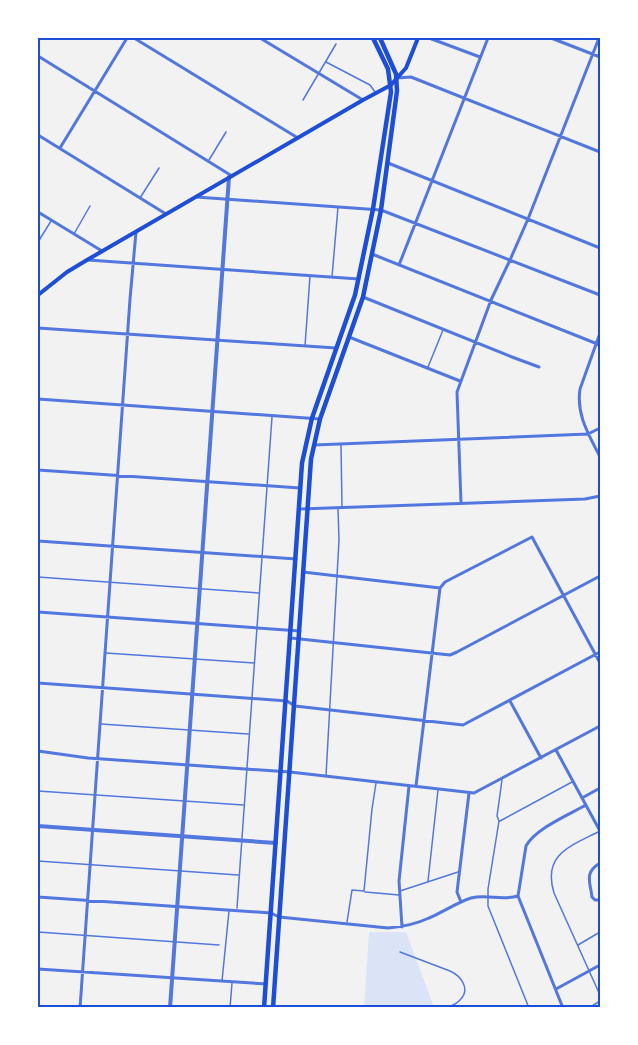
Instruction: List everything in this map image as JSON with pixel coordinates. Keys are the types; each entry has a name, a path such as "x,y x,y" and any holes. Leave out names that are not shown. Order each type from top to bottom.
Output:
{"main road":[{"path":"264,1008 300,488 312,418 355,295 373,209 391,85 388,69 374,38"},
{"path":"273,1008 310,472 320,419 363,297 381,210 397,91 394,66 380,38"},
{"path":"38,294 67,272 102,251 391,85 406,68 418,38"}],"street":[{"path":"60,148 127,38"},
{"path":"134,38 298,138"},
{"path":"260,38 363,100"},
{"path":"429,38 480,57"},
{"path":"399,265 488,38"},
{"path":"551,38 600,57"},
{"path":"461,503 457,392 460,381 491,300 528,219 599,38"},
{"path":"38,56 230,176 170,1008"},
{"path":"397,78 411,77 600,152"},
{"path":"38,135 166,214"},
{"path":"388,163 600,248"},
{"path":"196,197 381,210 600,295"},
{"path":"38,212 102,251"},
{"path":"80,1008 136,232"},
{"path":"372,254 599,344"},
{"path":"87,260 359,279"},
{"path":"38,294 38,309"},
{"path":"363,297 539,367"},
{"path":"38,328 336,348"},
{"path":"600,333 599,344 582,383 579,397 580,413 600,457"},
{"path":"349,337 460,381"},
{"path":"38,399 320,419"},
{"path":"314,445 588,434 600,428"},
{"path":"38,470 300,488"},
{"path":"299,509 585,499 600,496"},
{"path":"416,786 440,588 445,582 532,537 600,663"},
{"path":"38,541 296,559"},
{"path":"303,572 440,588"},
{"path":"291,638 446,655 457,652 600,576"},
{"path":"38,612 300,631"},
{"path":"38,683 287,701 295,706 463,725 600,652"},
{"path":"510,700 541,759"},
{"path":"38,751 97,758 281,771 469,793 479,792 600,726"},
{"path":"556,750 600,831"},
{"path":"402,927 399,893 400,870 409,786"},
{"path":"582,798 600,788"},
{"path":"461,902 457,892 469,793"},
{"path":"563,1008 518,896 525,846 532,837 586,805"},
{"path":"38,826 276,843"},
{"path":"600,863 591,869 589,876 592,897 600,900"},
{"path":"38,897 271,913 279,916 378,928 402,927 477,897 518,896"},
{"path":"556,989 600,964"},
{"path":"38,969 266,984"}],"lane":[{"path":"303,100 336,44"},
{"path":"326,61 370,85 375,93"},
{"path":"208,161 226,132"},
{"path":"140,198 159,168"},
{"path":"74,234 90,206"},
{"path":"332,277 338,207"},
{"path":"38,242 51,220"},
{"path":"305,346 310,276"},
{"path":"428,368 443,329"},
{"path":"237,910 272,416"},
{"path":"326,776 338,576 341,444"},
{"path":"38,577 260,593"},
{"path":"105,653 255,663"},
{"path":"100,724 249,734"},
{"path":"502,779 497,816 499,821 487,897 488,906 529,1008"},
{"path":"499,821 573,781"},
{"path":"364,891 376,782"},
{"path":"428,881 438,789"},
{"path":"38,791 244,805"},
{"path":"600,831 563,850 552,866 551,879 554,893 600,995"},
{"path":"38,861 239,875"},
{"path":"346,924 352,890 399,893 460,871"},
{"path":"222,981 229,910"},
{"path":"38,932 219,945"},
{"path":"578,945 600,933"},
{"path":"400,952 450,971 461,978 465,988 464,994 457,1003 446,1008"},
{"path":"230,1008 232,982"},
{"path":"589,1008 600,1001"}],"shaded area":[{"path":"369,932 406,932 434,1007 364,1008"}]}
